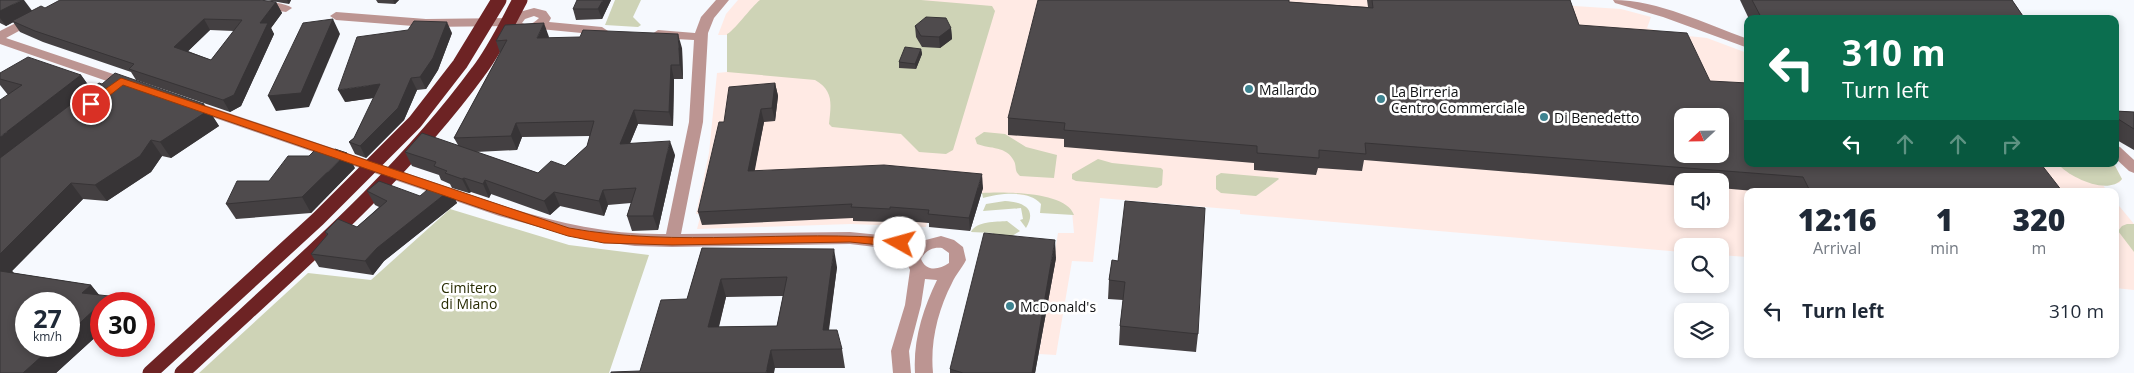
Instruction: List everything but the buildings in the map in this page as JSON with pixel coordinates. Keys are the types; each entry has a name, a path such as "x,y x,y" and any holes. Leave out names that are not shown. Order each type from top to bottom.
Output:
{"highway":[{"path":"150,373 357,182 416,121 455,71 499,0"},
{"path":"182,373 381,186 439,123 480,70 520,0"}],"street":[{"path":"0,38 70,0"},
{"path":"233,0 286,8"},
{"path":"534,12 542,0"},
{"path":"672,241 699,104 701,37 712,10 723,0"},
{"path":"1619,0 1668,14 1744,42"},
{"path":"515,22 520,16 534,12 542,14 545,18 539,25"},
{"path":"336,16 417,22 515,22"},
{"path":"515,22 517,26 524,29 539,25 548,28 614,32"},
{"path":"643,34 701,37"},
{"path":"0,38 140,87"},
{"path":"106,93 121,81"},
{"path":"177,100 480,204 568,232 604,238 672,241 850,238 900,243 920,248 933,243 948,244 953,247 959,256 959,261 951,270 940,291 925,344 922,360 924,373"},
{"path":"2119,154 2134,168"},
{"path":"902,373 900,351 913,306 918,269 913,259 920,248"},
{"path":"918,269 930,274 951,270"}],"shaded area":[{"name":"La Birreria Centro Commerciale","path":"738,0 1481,0 1621,9 1651,17 1647,28 1670,34 1707,38 1744,52 1744,167 2116,167 2122,179 2119,183 2103,185 2105,188 1744,188 1744,257 1729,256 1729,238 1674,238 1674,251 1240,214 1240,210 1100,198 1093,262 1072,261 1056,355 1039,354 1058,233 1074,233 1072,211 1056,200 1010,193 981,193 927,223 926,227 851,224 697,229 701,214 696,214 709,153 717,73 727,72 727,35 718,35 726,14"},
{"path":"2119,206 2134,224 2134,290 2119,288"}],"green space":[{"path":"615,0 641,0 633,17 641,25 638,27 605,25"},
{"path":"760,0 921,0 992,6 995,11 953,150 946,154 919,152 901,134 832,127 829,124 830,99 828,93 815,80 727,72 727,34"},
{"path":"984,132 1005,134 1026,147 1057,155 1054,178 1020,176 1011,156 1003,150 977,144 975,138"},
{"path":"1098,159 1112,163 1161,168 1163,170 1162,185 1157,188 1076,181 1072,179 1072,174"},
{"path":"2061,167 2116,167 2122,179 2116,184 2108,186 2098,185 2079,179"},
{"path":"1221,173 1279,179 1256,196 1221,193 1216,189 1216,176"},
{"path":"982,193 1018,193 1047,197 1069,207 1074,215 1040,213 1041,204 1036,199 1021,194 1005,194 983,198"},
{"path":"1005,201 1026,207 1030,215 1026,228 1020,220 1023,219 1021,208 983,211 986,204"},
{"name":"Cimitero di Miano","path":"450,209 569,245 649,255 609,373 199,373 308,273 371,280"},
{"path":"1007,221 1020,231 1007,239 990,245 993,233 971,232 982,224"},
{"path":"2134,224 2134,252 2119,232 2122,226"}],"place":[{"name":"Mallardo","path":"1249,89"},
{"name":"La Birreria Centro Commerciale","path":"1381,99"},
{"name":"Di Benedetto","path":"1544,117"},
{"name":"McDonald's","path":"1010,306"}],"route":[{"path":"91,104 121,81 568,232 604,238 635,240 850,238 900,243"}]}
